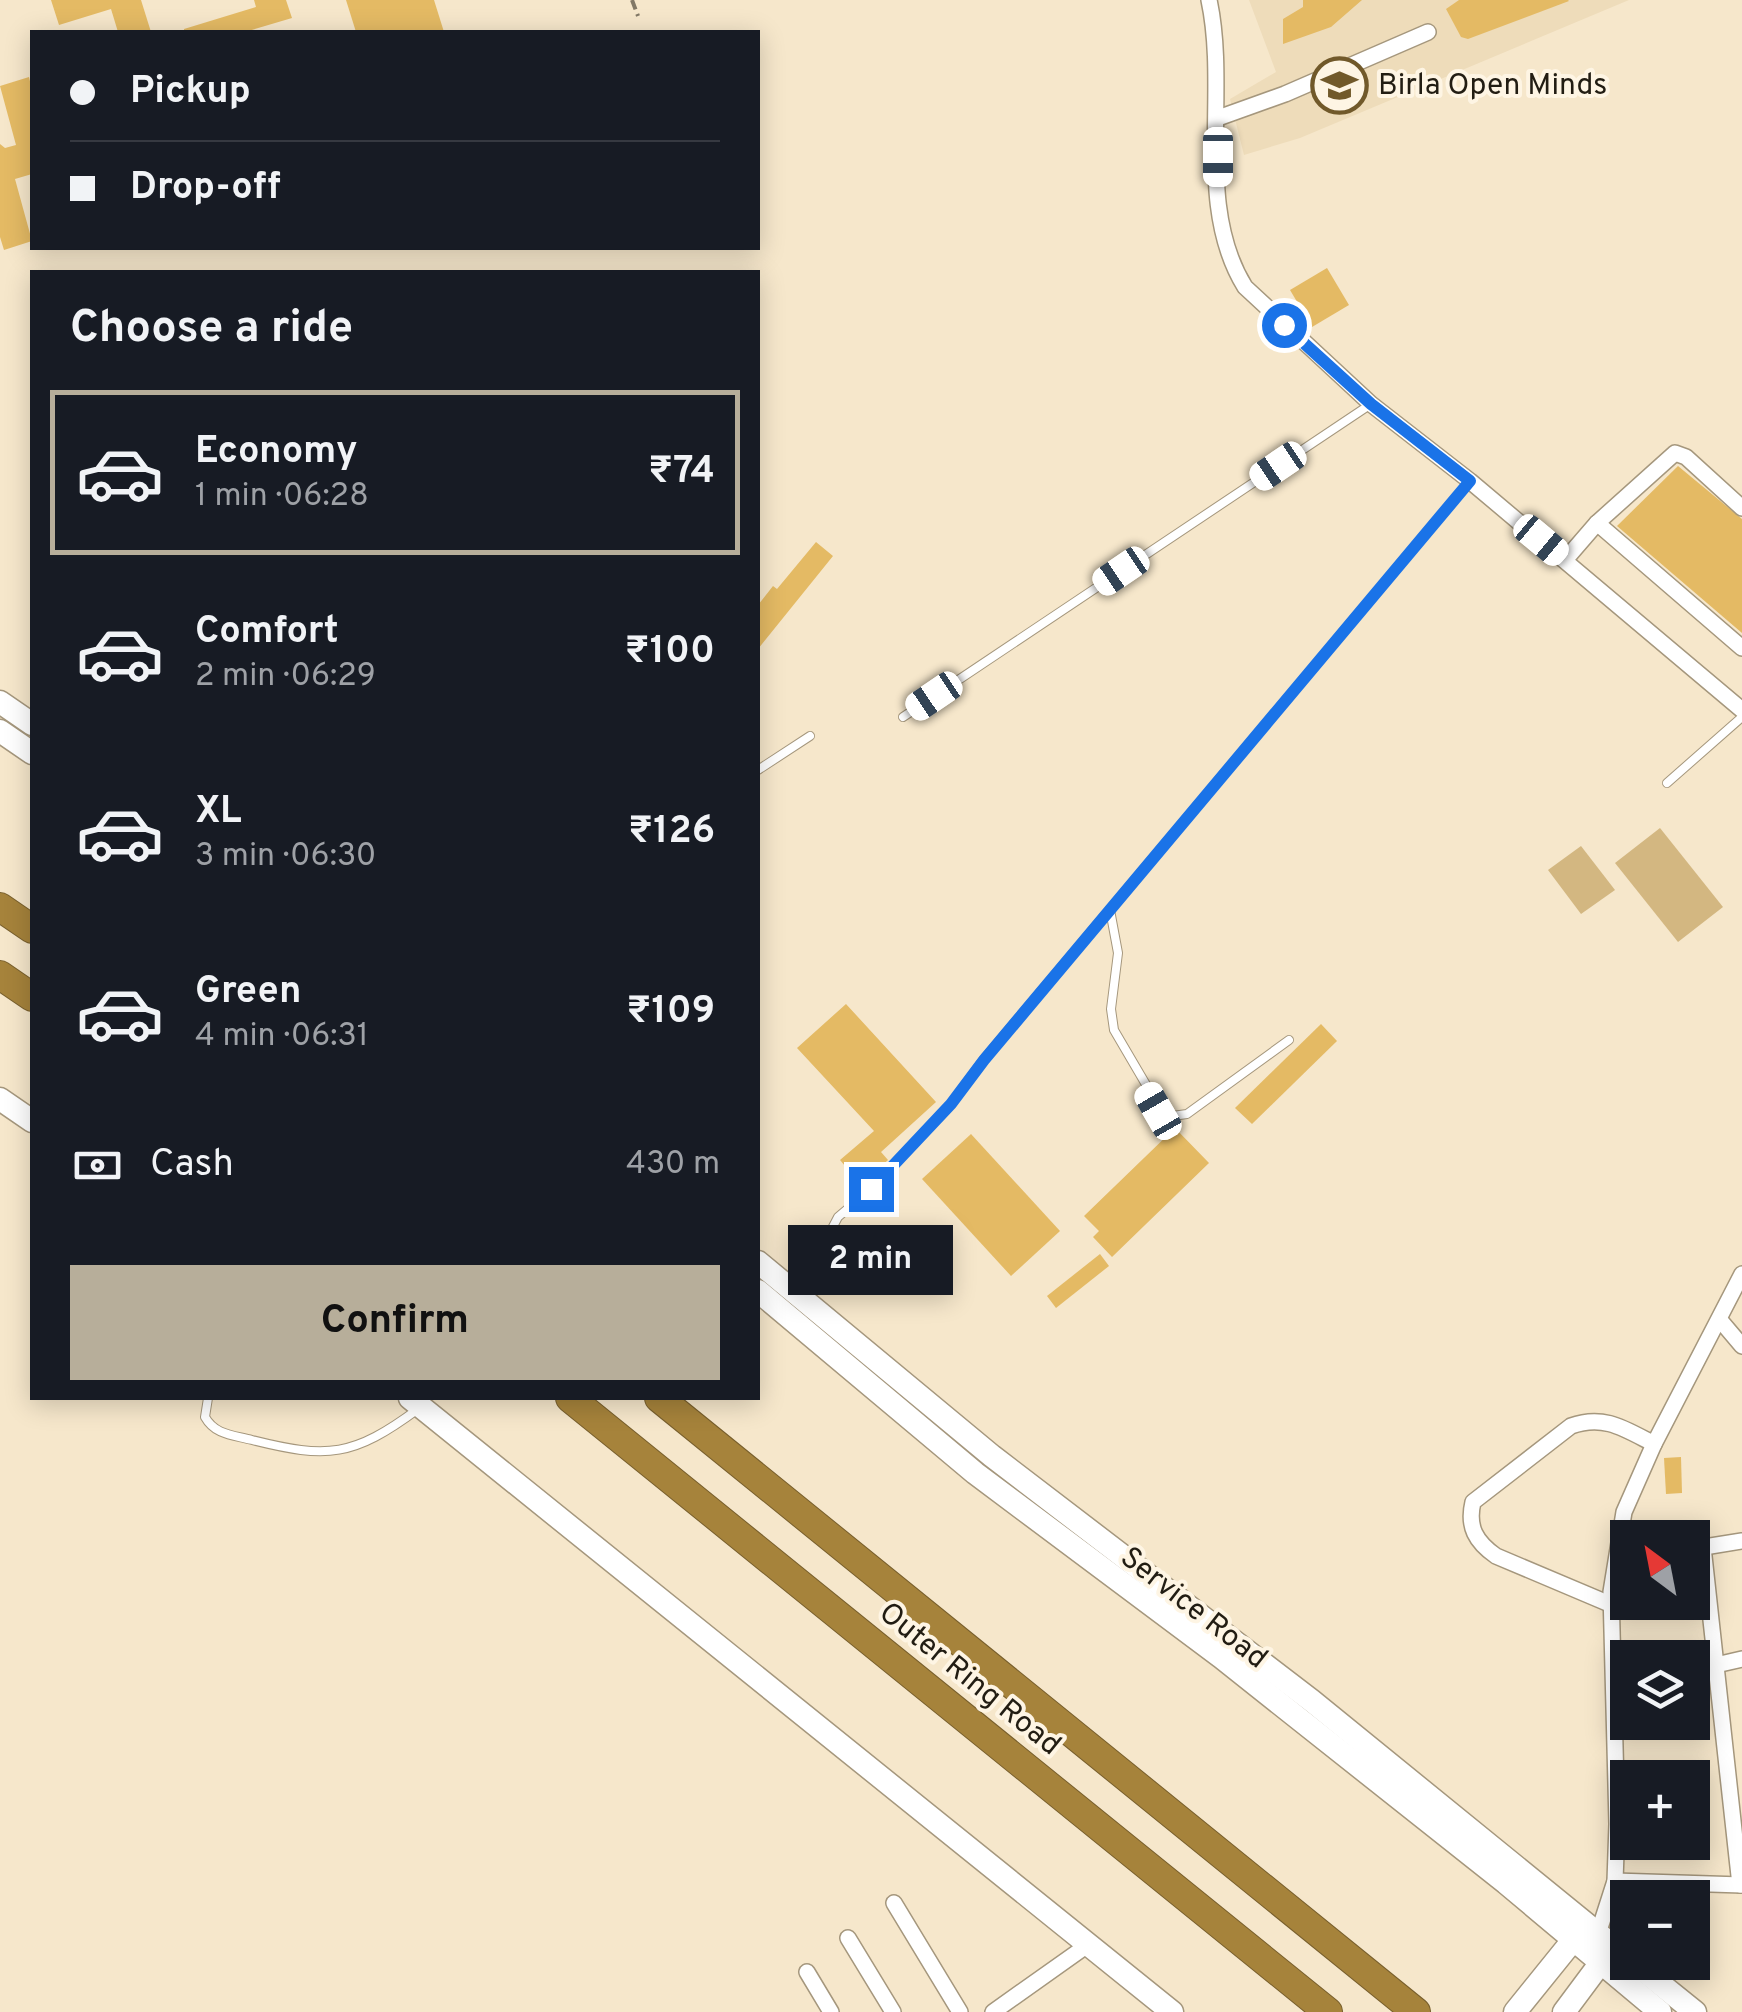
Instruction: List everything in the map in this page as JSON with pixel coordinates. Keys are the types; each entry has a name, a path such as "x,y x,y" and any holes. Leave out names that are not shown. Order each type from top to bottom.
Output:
{"highway":[{"path":"0,907 30,928"},
{"path":"0,975 30,996"},
{"name":"Outer Ring Road","path":"572,1400 1328,2012"},
{"name":"Outer Ring Road","path":"661,1400 1416,2012"}],"main road":[{"path":"0,702 30,723"},
{"path":"0,731 30,752"},
{"path":"0,1099 30,1119"},
{"name":"Service Road","path":"760,1264 992,1456 1230,1636 1604,1947 1696,2012"},
{"path":"760,1292 975,1472 1604,1947 1660,2012"},
{"path":"416,1402 1172,2012"},
{"path":"1515,2012 1604,1947"},
{"path":"1564,2012 1604,1947"}],"street":[{"path":"1209,0 1217,67 1221,235 1232,265 1263,305 1371,404 1565,560 1742,714"},
{"path":"1218,118 1428,32"},
{"path":"1565,560 1596,523 1675,453 1686,458 1742,508"},
{"path":"1596,523 1742,648"},
{"path":"1624,1520 1654,1444 1742,1274"},
{"path":"1720,1320 1742,1346"},
{"path":"1610,1603 1496,1556 1481,1546 1470,1516 1473,1502 1571,1426 1587,1420 1611,1422 1654,1444"},
{"path":"1710,1546 1742,1541"},
{"path":"1612,1620 1618,1824 1615,1880"},
{"path":"1709,1620 1734,1759 1741,1885 1710,1884"},
{"path":"1716,1665 1742,1659"},
{"path":"894,1903 960,2012"},
{"path":"1604,1947 1610,1912"},
{"path":"848,1938 893,2012"},
{"path":"993,2012 1020,2004 1089,1944"},
{"path":"808,1972 831,2012"}],"lane":[{"path":"902,716 1371,404"},
{"path":"798,1294 838,1217 871,1189 951,1104 1470,481"},
{"path":"1667,783 1742,714"},
{"path":"760,769 810,736"},
{"path":"1110,910 1118,953 1111,1009 1114,1030 1164,1118 1187,1114 1289,1040"},
{"path":"208,1400 205,1417 217,1431 304,1452 343,1450 367,1442 416,1402"}],"path":[{"path":"632,0 638,16"}],"shaded area":[{"name":"Birla Open Minds","path":"1249,0 1629,0 1300,138 1244,155 1230,99 1276,72"},
{"path":"1660,828 1723,907 1678,942 1615,863"},
{"path":"1581,846 1615,890 1581,914 1548,870"}],"building":[{"path":"51,0 141,0 150,30 117,30 111,9 59,25"},
{"path":"254,0 286,0 292,18 252,30 184,30 184,29 256,7"},
{"path":"346,0 434,0 443,30 355,30"},
{"path":"1303,0 1362,0 1331,27 1283,44 1283,19 1303,7"},
{"path":"1459,0 1569,1 1468,39 1461,37 1446,9"},
{"path":"29,77 30,175 15,179 30,242 4,250 0,237 0,144 5,148 16,145 0,86"},
{"path":"1327,268 1349,305 1312,327 1290,290"},
{"path":"1678,466 1742,519 1742,633 1617,526"},
{"path":"816,542 833,556 760,647 760,602 773,586 777,589"},
{"path":"846,1004 936,1102 881,1152 888,1160 861,1185 840,1160 874,1131 797,1048"},
{"path":"1321,1024 1337,1041 1252,1124 1235,1108"},
{"path":"1175,1128 1209,1163 1112,1257 1093,1237 1099,1231 1084,1216"},
{"path":"971,1134 1060,1231 1011,1276 922,1179"},
{"path":"1100,1254 1109,1266 1056,1308 1047,1296"},
{"path":"1681,1457 1682,1493 1666,1494 1664,1458"}],"place":[{"name":"Birla Open Minds","path":"1339,86"}],"route":[{"path":"871,1189 951,1104 1470,481 1371,404 1284,325"}]}
